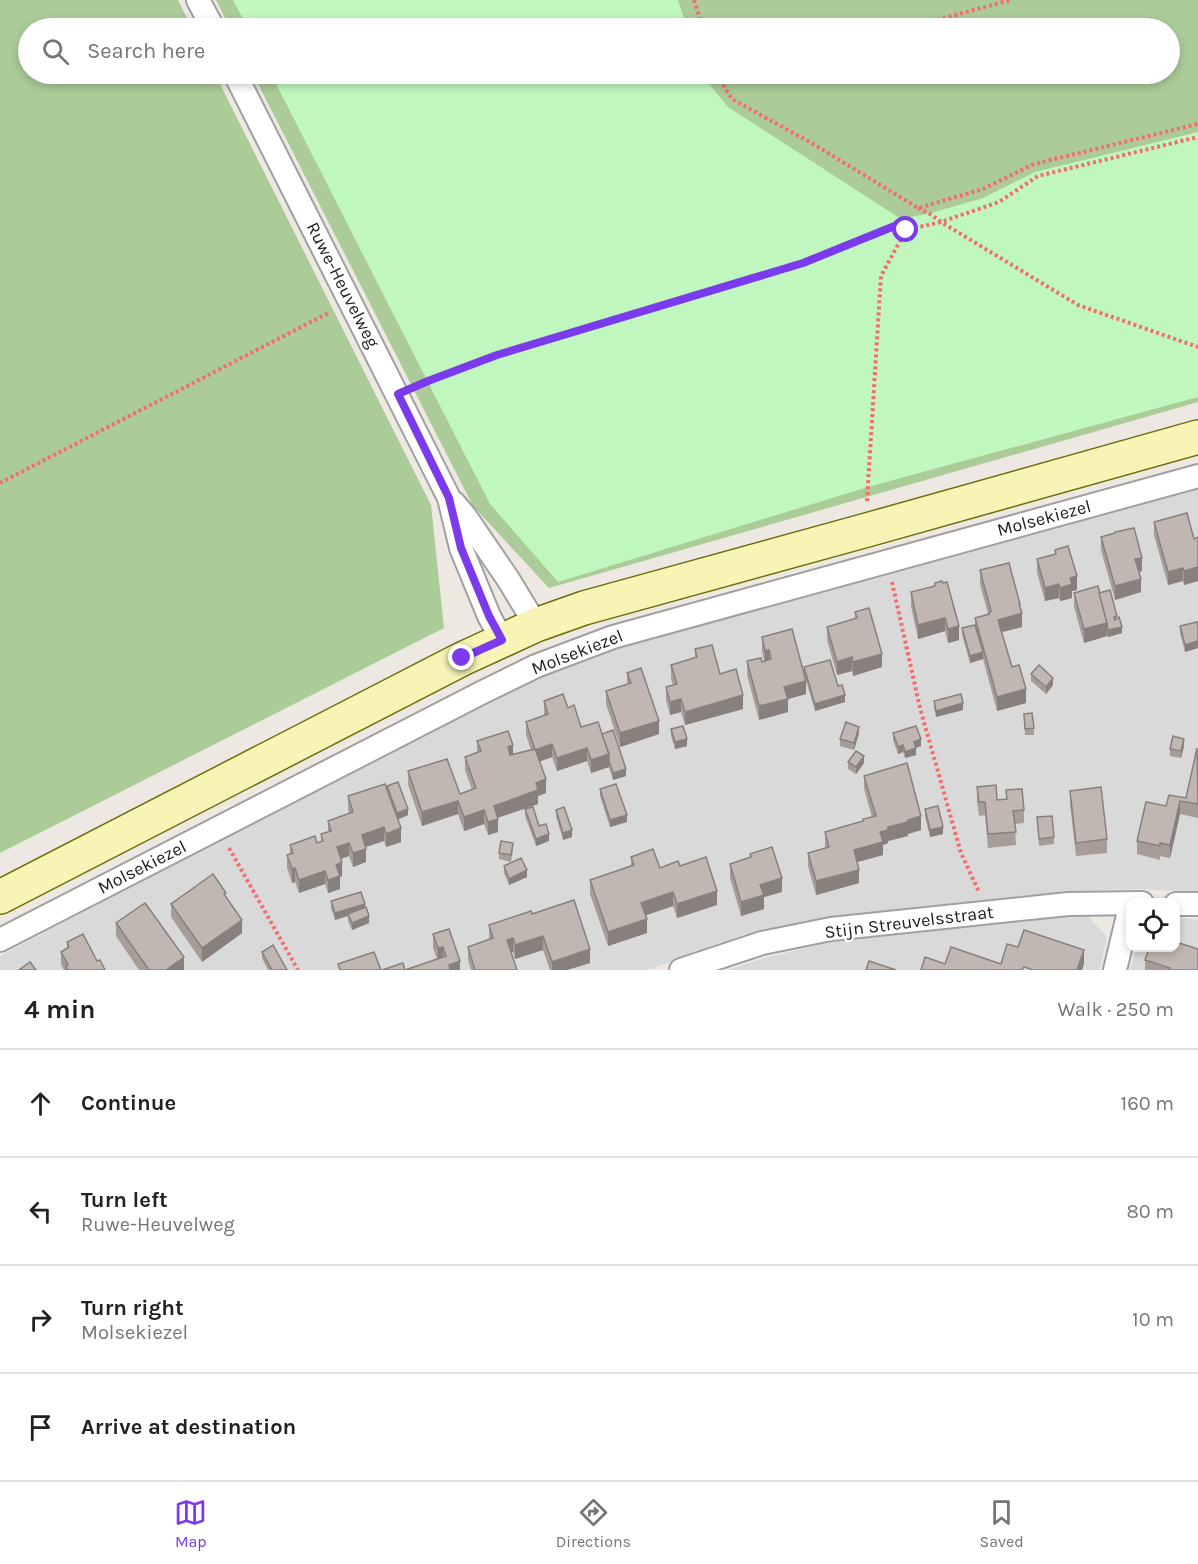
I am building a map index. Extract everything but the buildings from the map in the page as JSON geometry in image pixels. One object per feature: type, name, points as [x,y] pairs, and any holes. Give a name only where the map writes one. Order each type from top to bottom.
[{"type":"main road","name":"Molsekiezel","points":[[0,897],[462,658],[536,625],[584,608],[1198,436]]},
{"type":"street","points":[[198,0],[208,18]]},
{"type":"street","name":"Ruwe-Heuvelweg","points":[[240,84],[449,498],[461,548],[489,616],[502,640]]},
{"type":"street","name":"Molsekiezel","points":[[0,940],[536,666],[613,637],[1198,476]]},
{"type":"street","name":"Ruwe-Heuvelweg","points":[[449,498],[465,516],[536,625]]},
{"type":"street","name":"Stijn Streuvelsstraat","points":[[681,970],[762,943],[831,929],[1068,904],[1126,904]]},
{"type":"street","points":[[1180,904],[1198,904]]},
{"type":"street","points":[[1115,970],[1126,925]]},
{"type":"path","points":[[694,0],[700,18]]},
{"type":"path","points":[[944,18],[1010,0]]},
{"type":"path","points":[[723,84],[732,99],[930,213],[941,222],[1078,304],[1198,347]]},
{"type":"path","points":[[918,208],[983,189],[1034,164],[1198,124]]},
{"type":"path","points":[[398,394],[497,355],[803,263],[897,225],[906,230],[941,222],[999,202],[1038,176],[1198,137]]},
{"type":"path","points":[[867,501],[881,276],[906,230]]},
{"type":"path","points":[[0,483],[351,301]]},
{"type":"path","points":[[887,561],[920,708],[961,853],[988,912]]},
{"type":"path","points":[[218,827],[298,970]]},
{"type":"shaded area","points":[[1198,485],[1198,892],[1137,889],[1068,891],[828,919],[759,933],[646,970],[0,970],[0,956],[481,702],[588,655]]},
{"type":"shaded area","points":[[1087,915],[1107,937],[1100,970],[728,970],[768,957],[829,943],[940,927]]},
{"type":"shaded area","points":[[1180,918],[1198,920],[1198,970],[1130,970],[1135,952],[1180,952]]},
{"type":"green space","points":[[0,0],[178,0],[187,18],[18,18],[18,84],[220,84],[431,505],[444,628],[0,853]]},
{"type":"green space","points":[[216,0],[1198,0],[1198,402],[549,588],[473,506],[258,84],[1180,84],[1180,18],[225,18]]},
{"type":"green space","points":[[233,0],[678,0],[684,18],[243,18]]},
{"type":"green space","points":[[276,84],[709,84],[728,107],[901,219],[983,198],[1035,172],[1198,132],[1198,397],[868,487],[558,582],[490,504]]},
{"type":"route","points":[[462,658],[502,640],[489,616],[461,548],[449,498],[398,394],[497,355],[803,263],[897,225],[906,230]]}]
